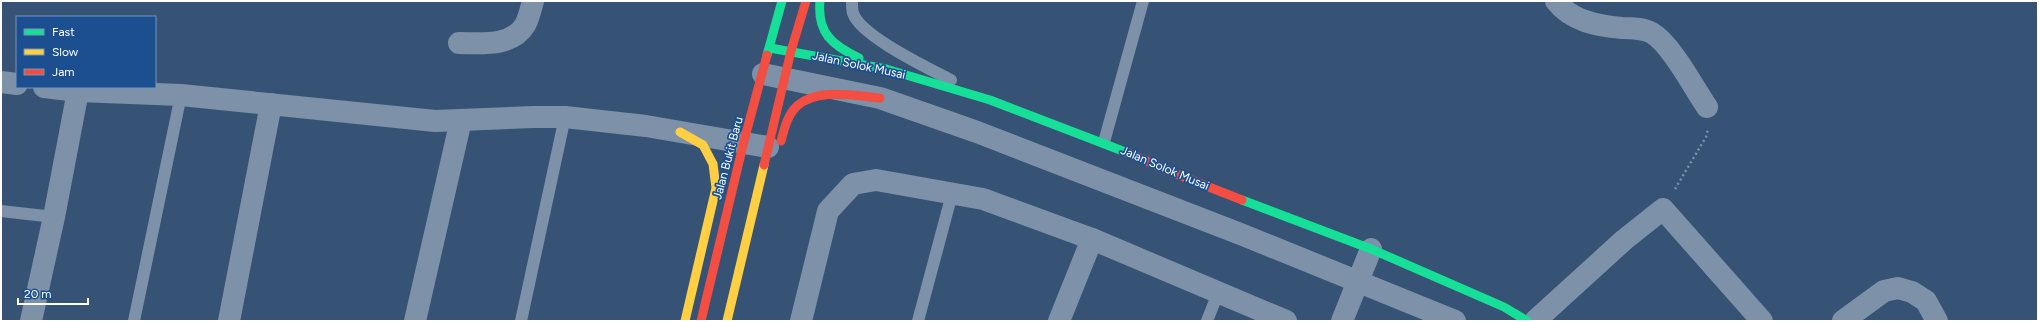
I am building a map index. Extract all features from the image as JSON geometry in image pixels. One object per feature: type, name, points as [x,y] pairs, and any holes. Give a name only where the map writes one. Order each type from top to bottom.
[{"type":"main road","name":"Jalan Bukit Baru","points":[[701,321],[744,141],[782,1]]},
{"type":"main road","points":[[727,321],[774,147],[784,78],[806,1]]},
{"type":"main road","points":[[820,1],[818,14],[822,29],[830,42],[848,53],[886,69]]},
{"type":"main road","name":"Jalan Solok Musai","points":[[770,48],[886,69],[990,100],[1104,142],[1181,176],[1371,249],[1497,304],[1527,321]]},
{"type":"main road","points":[[774,147],[796,106],[808,99],[827,95],[880,98]]},
{"type":"main road","points":[[680,132],[703,144],[713,164],[716,188],[685,321]]},
{"type":"main road","points":[[735,321],[764,208]]},
{"type":"street","points":[[459,43],[488,43],[514,38],[525,25],[533,1]]},
{"type":"street","points":[[1556,1],[1560,6],[1579,19],[1602,26],[1637,28],[1651,32],[1662,40],[1707,107]]},
{"type":"street","points":[[763,74],[880,98],[1029,151],[1455,321]]},
{"type":"street","points":[[1,82],[16,84]]},
{"type":"street","points":[[52,88],[78,91],[181,95],[435,121],[565,117],[744,141],[774,147]]},
{"type":"street","points":[[31,321],[54,217],[78,91]]},
{"type":"street","points":[[229,321],[271,104]]},
{"type":"street","points":[[414,321],[461,120]]},
{"type":"street","points":[[801,321],[828,211],[853,184],[876,180],[983,199],[1092,239],[1286,321]]},
{"type":"street","points":[[1536,321],[1624,240],[1663,208],[1762,321]]},
{"type":"street","points":[[1059,321],[1092,239]]},
{"type":"street","points":[[1342,321],[1371,249]]},
{"type":"street","points":[[1843,321],[1884,291],[1898,288],[1912,292],[1926,301],[1937,321]]},
{"type":"lane","points":[[852,1],[853,14],[866,29],[887,45],[990,100]]},
{"type":"lane","points":[[1104,142],[1143,1]]},
{"type":"lane","points":[[134,321],[181,95]]},
{"type":"lane","points":[[521,321],[565,117]]},
{"type":"lane","points":[[918,321],[952,194]]},
{"type":"lane","points":[[1,211],[54,217]]},
{"type":"lane","points":[[1207,321],[1218,293]]},
{"type":"path","points":[[1663,208],[1706,137],[1710,123],[1707,107]]},
{"type":"traffic: fast","points":[[767,55],[782,1]]},
{"type":"traffic: fast","points":[[820,1],[821,22],[828,37],[841,48],[859,58]]},
{"type":"traffic: fast","points":[[770,48],[886,69],[990,100],[1128,153]]},
{"type":"traffic: fast","points":[[1242,200],[1371,249],[1504,307],[1527,321]]},
{"type":"traffic: slow","points":[[680,132],[703,145],[713,164],[716,188],[685,321]]},
{"type":"traffic: slow","points":[[727,321],[764,165]]},
{"type":"traffic: jam","points":[[764,165],[791,51],[806,1]]},
{"type":"traffic: jam","points":[[701,321],[744,141],[767,55]]},
{"type":"traffic: jam","points":[[781,141],[790,115],[796,107],[804,101],[814,97],[836,94],[880,98]]},
{"type":"traffic: jam","points":[[1128,153],[1242,200]]}]
